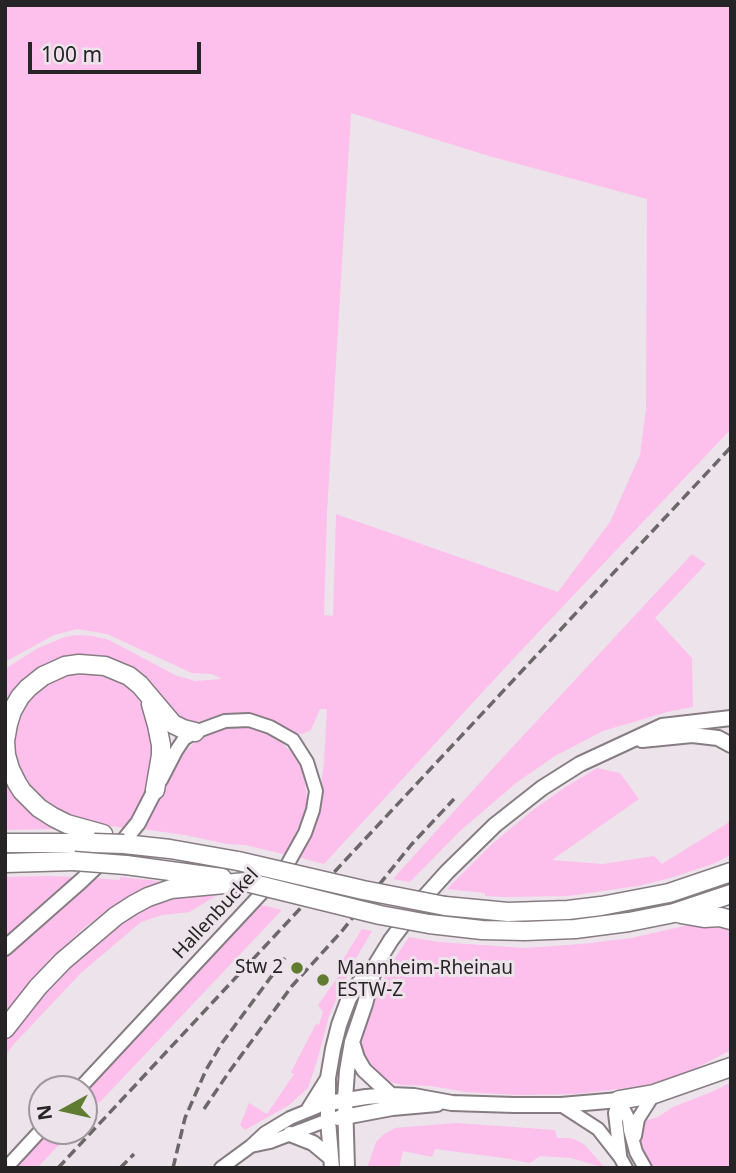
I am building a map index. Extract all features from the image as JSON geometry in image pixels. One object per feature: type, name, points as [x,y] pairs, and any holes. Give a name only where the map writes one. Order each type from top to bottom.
[{"type":"highway","points":[[99,839],[39,808],[22,791],[10,769],[5,741],[8,724],[20,697],[28,688],[43,676],[65,666],[105,666],[129,676],[140,685],[173,724],[195,732]]},
{"type":"highway","points":[[150,697],[158,725],[161,755],[155,790]]},
{"type":"highway","points":[[5,843],[99,839],[239,861],[445,906],[508,912],[568,910],[635,900],[731,872]]},
{"type":"highway","points":[[669,892],[731,860]]},
{"type":"highway","points":[[5,863],[75,862],[126,865],[219,882],[246,883],[380,915],[482,930],[575,929],[629,922],[674,913],[731,894]]},
{"type":"highway","points":[[5,1029],[38,987],[63,961],[116,916],[148,897],[171,889],[219,882]]},
{"type":"highway","points":[[674,913],[731,920]]},
{"type":"highway","points":[[712,1072],[731,1056]]},
{"type":"highway","points":[[619,1100],[654,1094],[731,1067]]},
{"type":"main road","points":[[332,1163],[328,1079],[339,1025],[349,998],[420,902],[495,825],[542,788],[580,764],[662,726],[731,718]]},
{"type":"main road","points":[[631,741],[692,735],[718,738],[731,745]]},
{"type":"main road","points":[[5,948],[125,839],[138,823],[155,790]]},
{"type":"main road","points":[[347,1168],[347,1071],[352,1042],[375,966]]},
{"type":"main road","points":[[352,1042],[364,1070],[391,1095]]},
{"type":"main road","points":[[309,1109],[328,1079]]},
{"type":"main road","points":[[328,1103],[391,1095],[452,1103]]},
{"type":"main road","points":[[328,1120],[392,1108],[452,1103],[561,1105],[619,1100]]},
{"type":"main road","points":[[290,1134],[313,1143],[332,1163]]},
{"type":"street","name":"Hallenbuckel","points":[[92,1075],[286,867],[305,833],[313,810],[316,791],[307,762],[293,740],[270,727],[249,720],[214,723],[195,732]]},
{"type":"street","points":[[155,790],[184,739],[195,732]]},
{"type":"street","points":[[634,1144],[638,1119],[654,1094]]},
{"type":"street","points":[[619,1100],[629,1120],[634,1144],[645,1168]]},
{"type":"street","points":[[619,1100],[615,1113],[623,1162]]},
{"type":"street","points":[[220,1168],[265,1133],[290,1118],[328,1103]]},
{"type":"street","points":[[561,1105],[598,1129],[623,1162]]},
{"type":"street","points":[[251,1146],[270,1142],[328,1120]]},
{"type":"street","points":[[6,1168],[28,1144]]},
{"type":"shaded area","points":[[12,5],[731,5],[731,429],[324,864],[298,857],[318,809],[327,709],[320,709],[311,730],[302,734],[292,733],[273,721],[243,713],[224,714],[193,723],[182,722],[114,661],[95,656],[63,658],[45,665],[30,674],[13,691],[5,706],[5,669],[38,648],[76,635],[109,640],[177,676],[195,681],[222,679],[212,674],[192,673],[107,634],[77,629],[54,635],[5,662],[5,9]],"holes":[[[351,113],[489,156],[647,199],[646,409],[640,455],[610,522],[558,592],[336,514],[333,616],[324,615],[327,512]]]},
{"type":"shaded area","points":[[692,554],[706,564],[655,618],[692,658],[693,707],[603,731],[555,756],[516,783],[460,831],[410,882],[393,879],[494,767]]},
{"type":"shaded area","points":[[80,673],[115,679],[137,697],[148,712],[155,739],[149,787],[125,828],[61,813],[43,801],[18,770],[14,732],[20,713],[33,695],[48,682],[64,675]]},
{"type":"shaded area","points":[[242,727],[270,734],[292,753],[301,767],[307,799],[304,821],[287,855],[245,845],[142,829],[185,752],[197,740],[211,733],[225,728]]},
{"type":"shaded area","points":[[597,768],[620,773],[639,799],[552,860],[603,864],[654,856],[662,864],[731,821],[731,855],[670,878],[638,886],[568,896],[485,896],[485,893],[447,889],[492,844],[533,810]]},
{"type":"shaded area","points":[[5,778],[54,827],[53,829],[5,830]]},
{"type":"shaded area","points":[[5,877],[75,877],[5,938]]},
{"type":"shaded area","points":[[120,877],[159,883],[121,901],[85,927],[46,964],[5,1013],[5,957],[94,878],[120,880]]},
{"type":"shaded area","points":[[731,881],[731,885],[668,907],[598,920],[502,924],[435,917],[439,914],[482,918],[568,918],[600,915],[669,902]]},
{"type":"shaded area","points":[[177,893],[217,895],[190,912],[162,915],[141,922],[81,973],[5,1056],[5,1040],[77,955],[120,920],[148,903]]},
{"type":"shaded area","points":[[258,904],[282,910],[98,1103],[98,1077]]},
{"type":"shaded area","points":[[689,925],[731,925],[731,1050],[687,1073],[644,1086],[575,1094],[466,1092],[381,1080],[372,1073],[361,1050],[362,1034],[372,1005],[388,969],[409,937],[438,942],[525,948],[631,938]]},
{"type":"shaded area","points":[[362,929],[372,931],[352,965],[329,1016],[308,1088],[289,1105],[245,1130],[240,1125],[249,1103],[267,1114],[294,1074],[291,1072],[316,1024],[319,1025],[323,1012],[318,1005],[343,970],[339,966]]},
{"type":"shaded area","points":[[731,1082],[731,1168],[654,1168],[640,1142],[641,1122],[658,1117],[673,1107]]},
{"type":"shaded area","points":[[456,1123],[555,1130],[557,1138],[569,1138],[585,1145],[605,1168],[571,1158],[540,1156],[530,1163],[435,1149],[432,1157],[403,1151],[399,1168],[367,1168],[376,1142],[395,1128]]},
{"type":"shaded area","points":[[34,1145],[59,1145],[37,1168],[12,1168]]},
{"type":"railway","points":[[58,1168],[731,447]]},
{"type":"railway","points":[[204,1109],[292,986],[342,931],[411,845],[454,799]]},
{"type":"railway","points":[[173,1168],[185,1118],[206,1070],[222,1043],[285,958]]},
{"type":"railway","points":[[120,1168],[134,1154]]},
{"type":"place","name":"Stw 2","points":[[297,968]]},
{"type":"place","name":"Mannheim-Rheinau ESTW-Z","points":[[323,980]]}]
